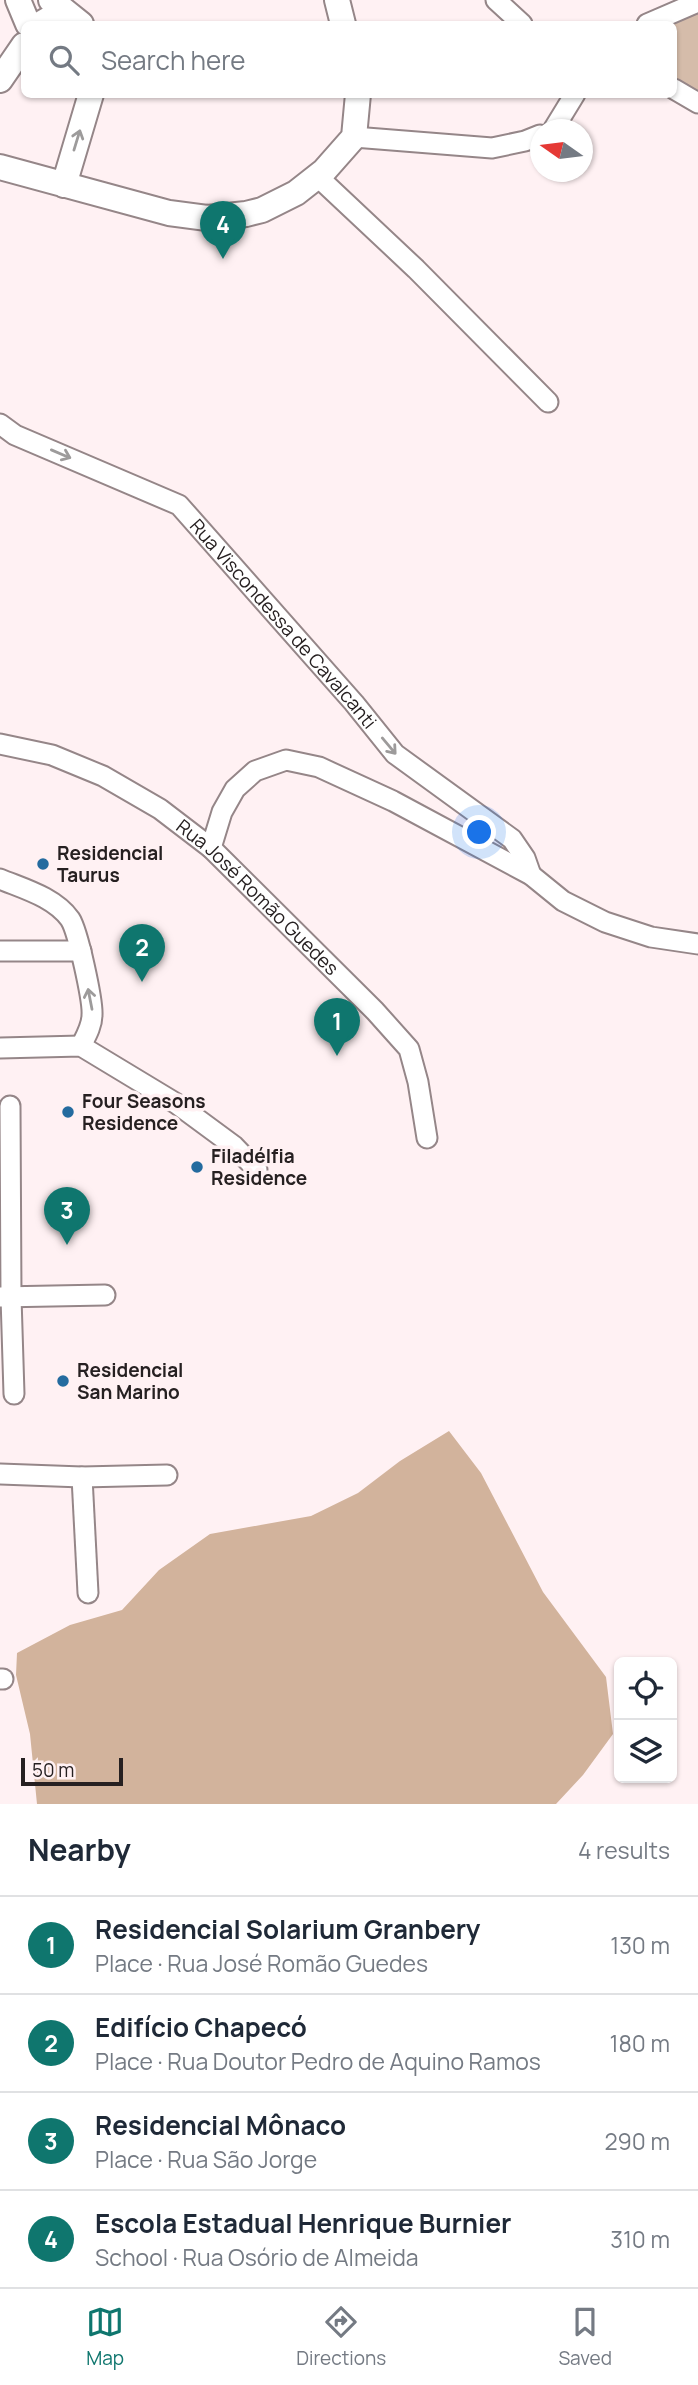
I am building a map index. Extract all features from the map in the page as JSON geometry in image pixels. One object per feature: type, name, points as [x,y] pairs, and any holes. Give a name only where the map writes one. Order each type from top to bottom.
[{"type":"main road","points":[[18,0],[26,21]]},
{"type":"main road","points":[[337,0],[342,21]]},
{"type":"main road","points":[[44,21],[66,10]]},
{"type":"main road","points":[[0,80],[21,49]]},
{"type":"main road","points":[[64,185],[90,98]]},
{"type":"main road","points":[[0,167],[169,213],[207,218],[262,210],[296,193],[317,177],[354,137],[358,98]]},
{"type":"street","points":[[496,0],[519,21]]},
{"type":"street","points":[[655,21],[698,2]]},
{"type":"street","points":[[677,91],[698,103]]},
{"type":"street","points":[[559,119],[572,98]]},
{"type":"street","points":[[354,137],[492,148],[530,139]]},
{"type":"street","points":[[317,177],[416,269],[548,402]]},
{"type":"street","name":"Rua Viscondessa de Cavalcanti","points":[[0,424],[15,435],[179,505],[354,703],[395,754],[512,839],[525,858],[531,875]]},
{"type":"street","name":"Rua José Romão Guedes","points":[[0,744],[52,755],[103,776],[160,809],[211,848],[410,1049],[426,1138]]},
{"type":"street","points":[[211,848],[222,812],[235,789],[255,771],[286,760],[319,767],[351,780],[531,875],[563,901],[605,922],[651,937],[698,944]]},
{"type":"street","points":[[0,879],[48,899],[71,920],[81,951],[92,1014],[81,1046]]},
{"type":"street","points":[[0,951],[81,951]]},
{"type":"street","points":[[0,1048],[81,1046],[177,1104],[234,1146],[257,1170]]},
{"type":"street","points":[[9,1107],[5,1297],[14,1394]]},
{"type":"street","points":[[5,1297],[105,1295]]},
{"type":"street","points":[[0,1474],[82,1477],[167,1475]]},
{"type":"street","points":[[82,1477],[88,1593]]},
{"type":"shaded area","points":[[698,8],[698,93],[677,82],[677,21],[667,21]]},
{"type":"shaded area","points":[[449,1431],[481,1473],[543,1592],[606,1677],[613,1734],[583,1775],[556,1804],[37,1804],[30,1734],[16,1675],[17,1653],[70,1625],[122,1610],[159,1570],[210,1534],[311,1516],[358,1493],[400,1461]]},
{"type":"place","name":"Escola Estadual Henrique Burnier","points":[[223,259]]},
{"type":"place","name":"Residencial Taurus","points":[[43,864]]},
{"type":"place","name":"Edifício Chapecó","points":[[142,982]]},
{"type":"place","name":"Residencial Solarium Granbery","points":[[337,1056]]},
{"type":"place","name":"Four Seasons Residence","points":[[68,1112]]},
{"type":"place","name":"Filadélfia Residence","points":[[197,1167]]},
{"type":"place","name":"Residencial Mônaco","points":[[67,1245]]},
{"type":"place","name":"Residencial San Marino","points":[[63,1381]]}]
